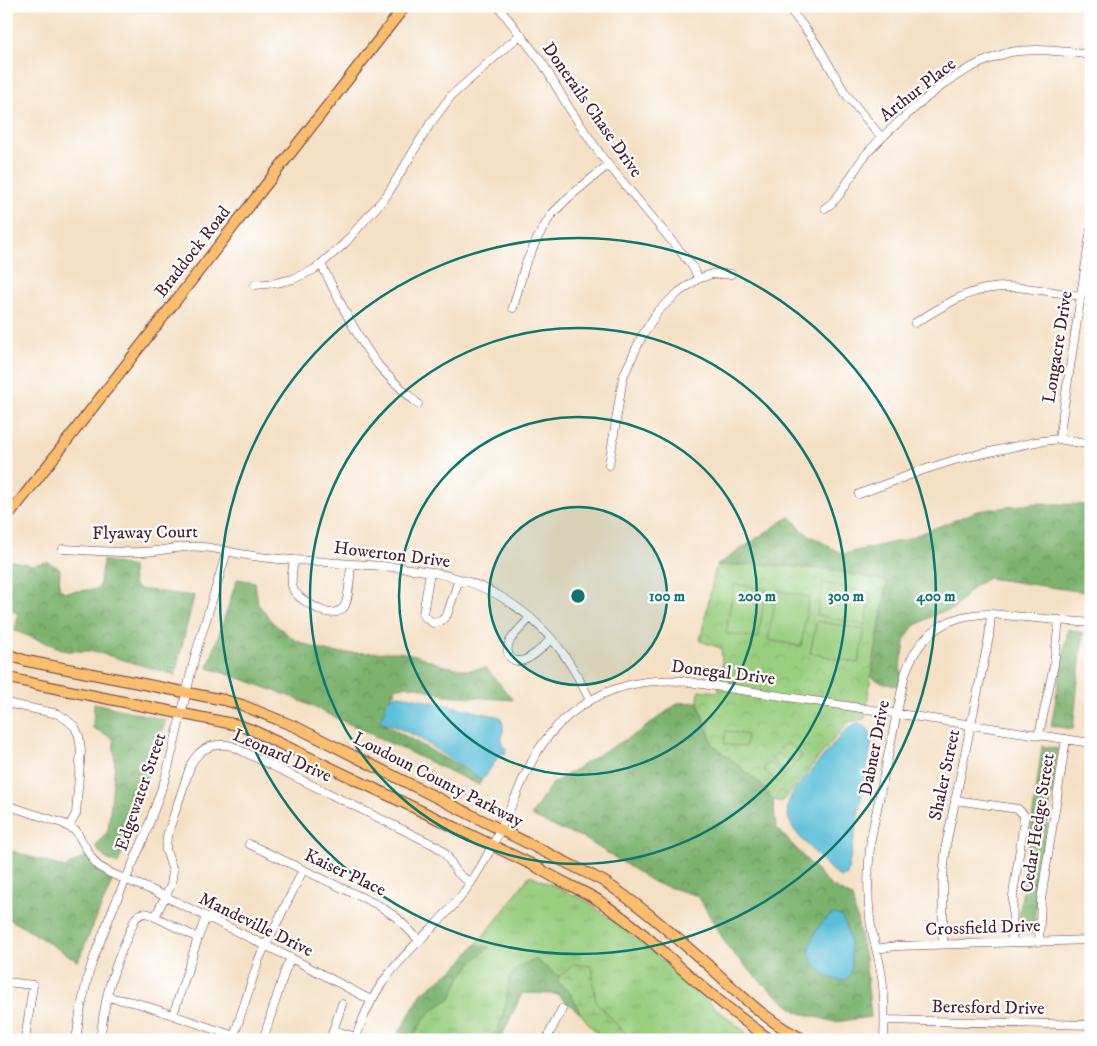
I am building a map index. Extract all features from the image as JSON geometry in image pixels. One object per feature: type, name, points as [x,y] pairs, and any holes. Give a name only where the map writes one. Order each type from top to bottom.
[{"type":"main road","name":"Braddock Road","points":[[6,519],[405,6]]},
{"type":"main road","name":"Loudoun County Parkway","points":[[6,654],[28,661],[242,705],[296,727],[603,881],[623,894],[654,919],[755,1007],[806,1040]]},
{"type":"main road","name":"Loudoun County Parkway","points":[[6,677],[252,730],[537,867],[550,876],[597,900],[650,938],[726,1007],[771,1040]]},
{"type":"street","name":"Donerails Chase Drive","points":[[498,6],[543,64],[569,108],[608,164],[690,264],[698,279]]},
{"type":"street","points":[[787,6],[818,46],[845,94],[882,138]]},
{"type":"street","points":[[255,285],[292,279],[315,269],[344,244],[387,195],[430,124],[451,96],[521,34]]},
{"type":"street","name":"Arthur Place","points":[[825,208],[837,199],[859,164],[882,138],[923,100],[950,79],[978,64],[1010,52],[1047,50],[1091,55]]},
{"type":"street","points":[[513,308],[524,265],[551,215],[608,164]]},
{"type":"street","name":"Longacre Drive","points":[[1059,439],[1091,229]]},
{"type":"street","points":[[321,264],[362,340],[378,364],[418,404]]},
{"type":"street","points":[[609,465],[623,378],[642,336],[658,311],[679,292],[698,279],[712,274],[731,274]]},
{"type":"street","points":[[916,323],[953,301],[990,288],[1016,287],[1081,296]]},
{"type":"street","points":[[859,494],[958,459],[1035,442],[1059,439],[1091,445]]},
{"type":"street","name":"Flyaway Court","points":[[63,549],[144,552],[181,546],[202,546],[227,551]]},
{"type":"street","name":"Howerton Drive","points":[[227,551],[249,556],[430,572],[459,578],[488,590],[530,618],[551,639],[572,667],[590,700]]},
{"type":"street","name":"Edgewater Street","points":[[76,1040],[82,1000],[94,958],[165,780],[174,749],[194,656],[227,551]]},
{"type":"street","points":[[294,560],[291,581],[294,591],[306,601],[331,613],[341,610],[347,602],[350,564]]},
{"type":"street","points":[[430,572],[423,614],[433,623],[441,621],[447,615],[459,578]]},
{"type":"street","name":"Dabner Drive","points":[[884,1040],[883,986],[868,900],[869,861],[905,674],[909,663],[921,643],[929,635],[937,628],[957,618],[991,614],[1091,623]]},
{"type":"street","name":"Shaler Street","points":[[943,944],[946,845],[989,637],[991,614]]},
{"type":"street","points":[[530,618],[509,641],[508,650],[510,656],[517,661],[528,659],[551,639]]},
{"type":"street","points":[[1039,735],[1054,665],[1059,620]]},
{"type":"street","name":"Donegal Drive","points":[[356,1038],[364,1014],[383,981],[392,969],[450,909],[471,883],[500,830],[529,767],[545,740],[566,718],[590,700],[616,688],[665,680],[682,681],[1091,743]]},
{"type":"street","points":[[6,702],[58,714],[66,719],[75,726],[80,736],[81,750],[76,814],[69,826],[6,804]]},
{"type":"street","name":"Cedar Hedge Street","points":[[1039,942],[1041,900],[1066,739]]},
{"type":"street","name":"Leonard Drive","points":[[155,917],[171,885],[171,865],[166,850],[167,836],[191,764],[204,749],[218,745],[232,746],[436,846],[445,852],[456,871],[471,883]]},
{"type":"street","points":[[955,800],[1018,810],[1024,815],[1013,895],[1012,942]]},
{"type":"street","name":"Mandeville Drive","points":[[69,826],[76,831],[98,866],[110,873],[206,916],[371,1000]]},
{"type":"street","name":"Kaiser Place","points":[[249,844],[388,910],[420,940]]},
{"type":"street","points":[[234,1036],[259,959],[303,870]]},
{"type":"street","points":[[100,1040],[107,997],[117,961],[137,916],[145,913],[198,938]]},
{"type":"street","points":[[173,1015],[206,916]]},
{"type":"street","name":"Crossfield Drive","points":[[876,949],[896,946],[943,944],[1091,940]]},
{"type":"street","points":[[263,1040],[285,970],[291,958]]},
{"type":"street","points":[[6,982],[33,985],[25,1040]]},
{"type":"street","points":[[107,997],[137,1003],[246,1040]]},
{"type":"street","points":[[330,1040],[342,1004]]},
{"type":"street","points":[[546,1040],[562,1009]]},
{"type":"street","name":"Beresford Drive","points":[[885,1020],[1091,1025]]},
{"type":"street","points":[[333,1030],[356,1038]]},
{"type":"green space","points":[[1037,503],[1091,505],[1091,593],[988,578],[974,586],[954,609],[938,613],[916,625],[910,631],[905,639],[900,666],[903,685],[886,684],[871,676],[887,582],[831,570],[762,564],[716,566],[790,516],[804,532],[843,554],[904,540],[978,511]]},
{"type":"green space","points":[[6,559],[32,565],[48,562],[60,569],[59,588],[65,592],[99,589],[103,560],[132,567],[133,585],[139,589],[194,596],[175,675],[93,651],[67,651],[15,631],[18,614],[6,607]]},
{"type":"green space","points":[[762,564],[831,570],[887,582],[865,719],[848,722],[782,802],[773,800],[760,783],[713,745],[698,702],[699,690],[718,692],[723,671],[721,648],[700,641],[716,566]]},
{"type":"green space","points":[[237,579],[255,582],[258,604],[273,623],[295,640],[312,647],[343,653],[399,652],[416,655],[441,665],[467,670],[486,668],[513,700],[443,695],[415,686],[397,687],[391,697],[382,723],[482,779],[479,785],[294,698],[208,668]]},
{"type":"green space","points":[[823,583],[871,593],[865,625],[817,615]]},
{"type":"green space","points":[[734,584],[766,589],[758,638],[726,633]]},
{"type":"green space","points":[[777,591],[809,597],[801,646],[768,640]]},
{"type":"green space","points":[[817,621],[865,630],[858,663],[810,653]]},
{"type":"green space","points":[[1068,629],[1083,633],[1073,729],[1051,726]]},
{"type":"green space","points":[[698,702],[713,745],[760,783],[773,800],[776,827],[831,886],[852,897],[865,957],[871,1017],[835,1022],[797,1012],[761,982],[729,949],[698,896],[655,883],[582,837],[531,816],[551,785],[639,732],[678,703]]},
{"type":"green space","points":[[94,703],[166,720],[118,864],[106,859],[95,847],[108,831],[115,762],[113,738],[93,728]]},
{"type":"green space","points":[[726,731],[747,735],[745,747],[724,744]]},
{"type":"green space","points":[[787,742],[802,756],[796,764],[780,749]]},
{"type":"green space","points":[[1042,746],[1058,749],[1032,934],[1017,932]]},
{"type":"green space","points":[[778,752],[794,766],[787,774],[771,759]]},
{"type":"green space","points":[[769,762],[785,776],[778,783],[763,769]]},
{"type":"green space","points":[[6,849],[65,868],[89,854],[115,875],[78,961],[6,917]]},
{"type":"green space","points":[[530,875],[587,901],[649,949],[755,1040],[602,1040],[581,1014],[557,994],[522,993],[500,1040],[397,1040],[399,1033],[422,993],[458,966],[498,918]]},
{"type":"green space","points":[[475,945],[490,947],[472,962],[460,978],[451,998],[433,1010],[423,1020],[413,1040],[397,1040],[399,1033],[422,993],[458,966]]},
{"type":"green space","points":[[536,960],[559,976],[558,982],[570,993],[581,1014],[557,994],[522,993],[500,1040],[488,1040],[498,1030],[506,1004],[509,978],[519,966]]},
{"type":"green space","points":[[574,964],[590,966],[593,971],[596,1002],[631,1040],[602,1040],[581,1014],[570,993],[558,982],[559,976]]},
{"type":"water","points":[[398,695],[500,717],[503,725],[502,746],[506,748],[505,754],[502,753],[500,755],[484,778],[478,778],[416,736],[382,723],[380,720],[387,702]]},
{"type":"water","points":[[859,723],[868,730],[872,741],[848,871],[847,875],[841,877],[833,872],[792,827],[789,820],[788,806],[795,789],[845,731]]},
{"type":"water","points":[[834,914],[841,916],[844,921],[850,944],[851,971],[848,978],[841,980],[836,980],[825,974],[815,965],[810,956],[810,946],[815,933],[824,920]]}]
